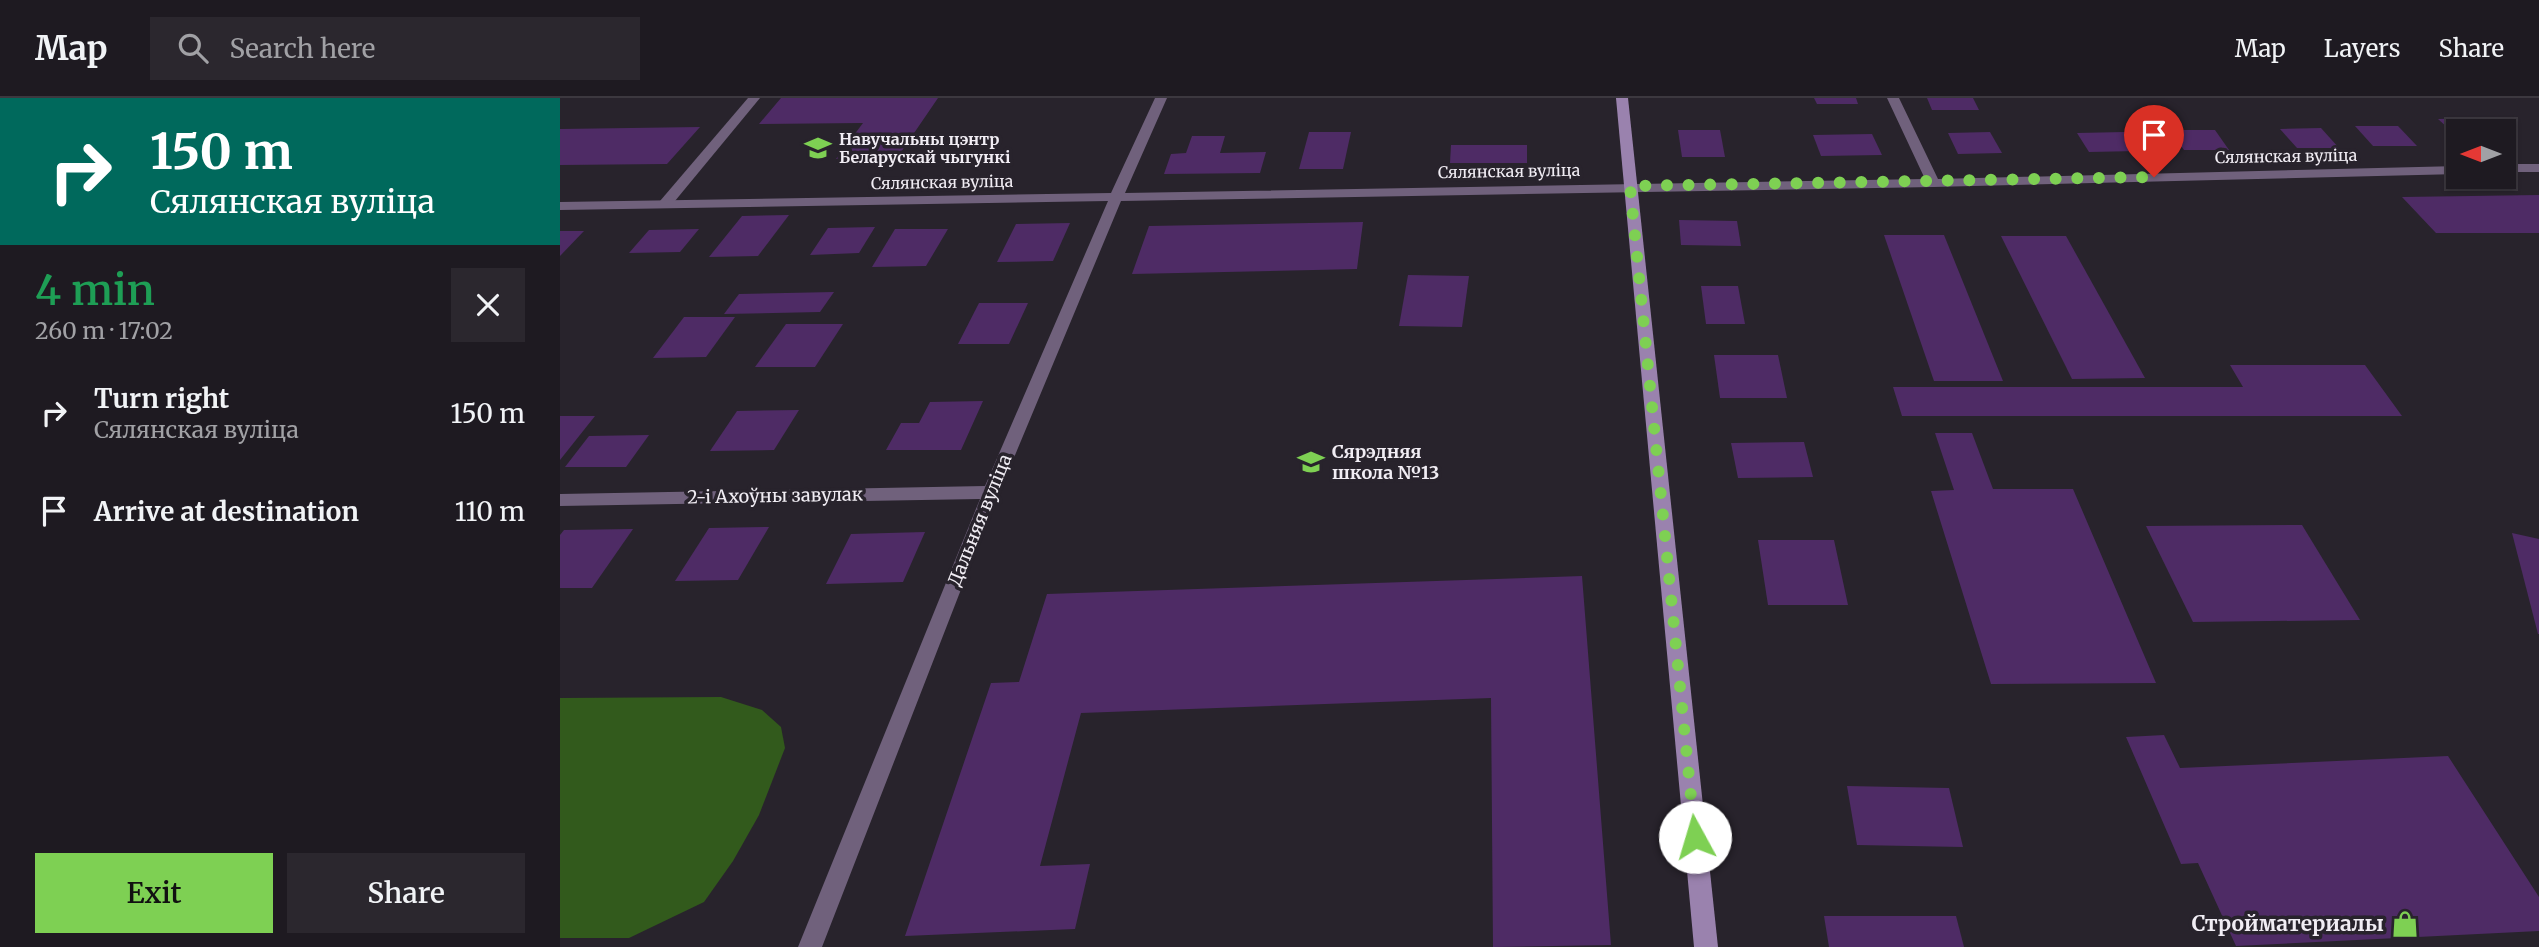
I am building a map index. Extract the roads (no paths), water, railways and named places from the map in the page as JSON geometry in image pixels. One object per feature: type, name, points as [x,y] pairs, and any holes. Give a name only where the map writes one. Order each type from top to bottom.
[{"type":"main road","points":[[1622,98],[1706,947]]},
{"type":"street","points":[[665,204],[754,98]]},
{"type":"street","name":"Дальняя вуліца","points":[[810,947],[991,492],[1115,197],[1161,98]]},
{"type":"street","points":[[1893,98],[1933,183]]},
{"type":"street","points":[[2516,169],[2539,168]]},
{"type":"street","name":"Сялянская вуліца","points":[[560,206],[1933,183],[2446,170]]},
{"type":"street","name":"2-і Ахоўны завулак","points":[[560,500],[991,492]]},
{"type":"place","name":"Навучальны цэнтр Беларускай чыгункі","points":[[818,148]]},
{"type":"place","name":"Сярэдняя школа №13","points":[[1311,462]]},
{"type":"place","name":"Стройматериалы","points":[[2405,924]]}]
